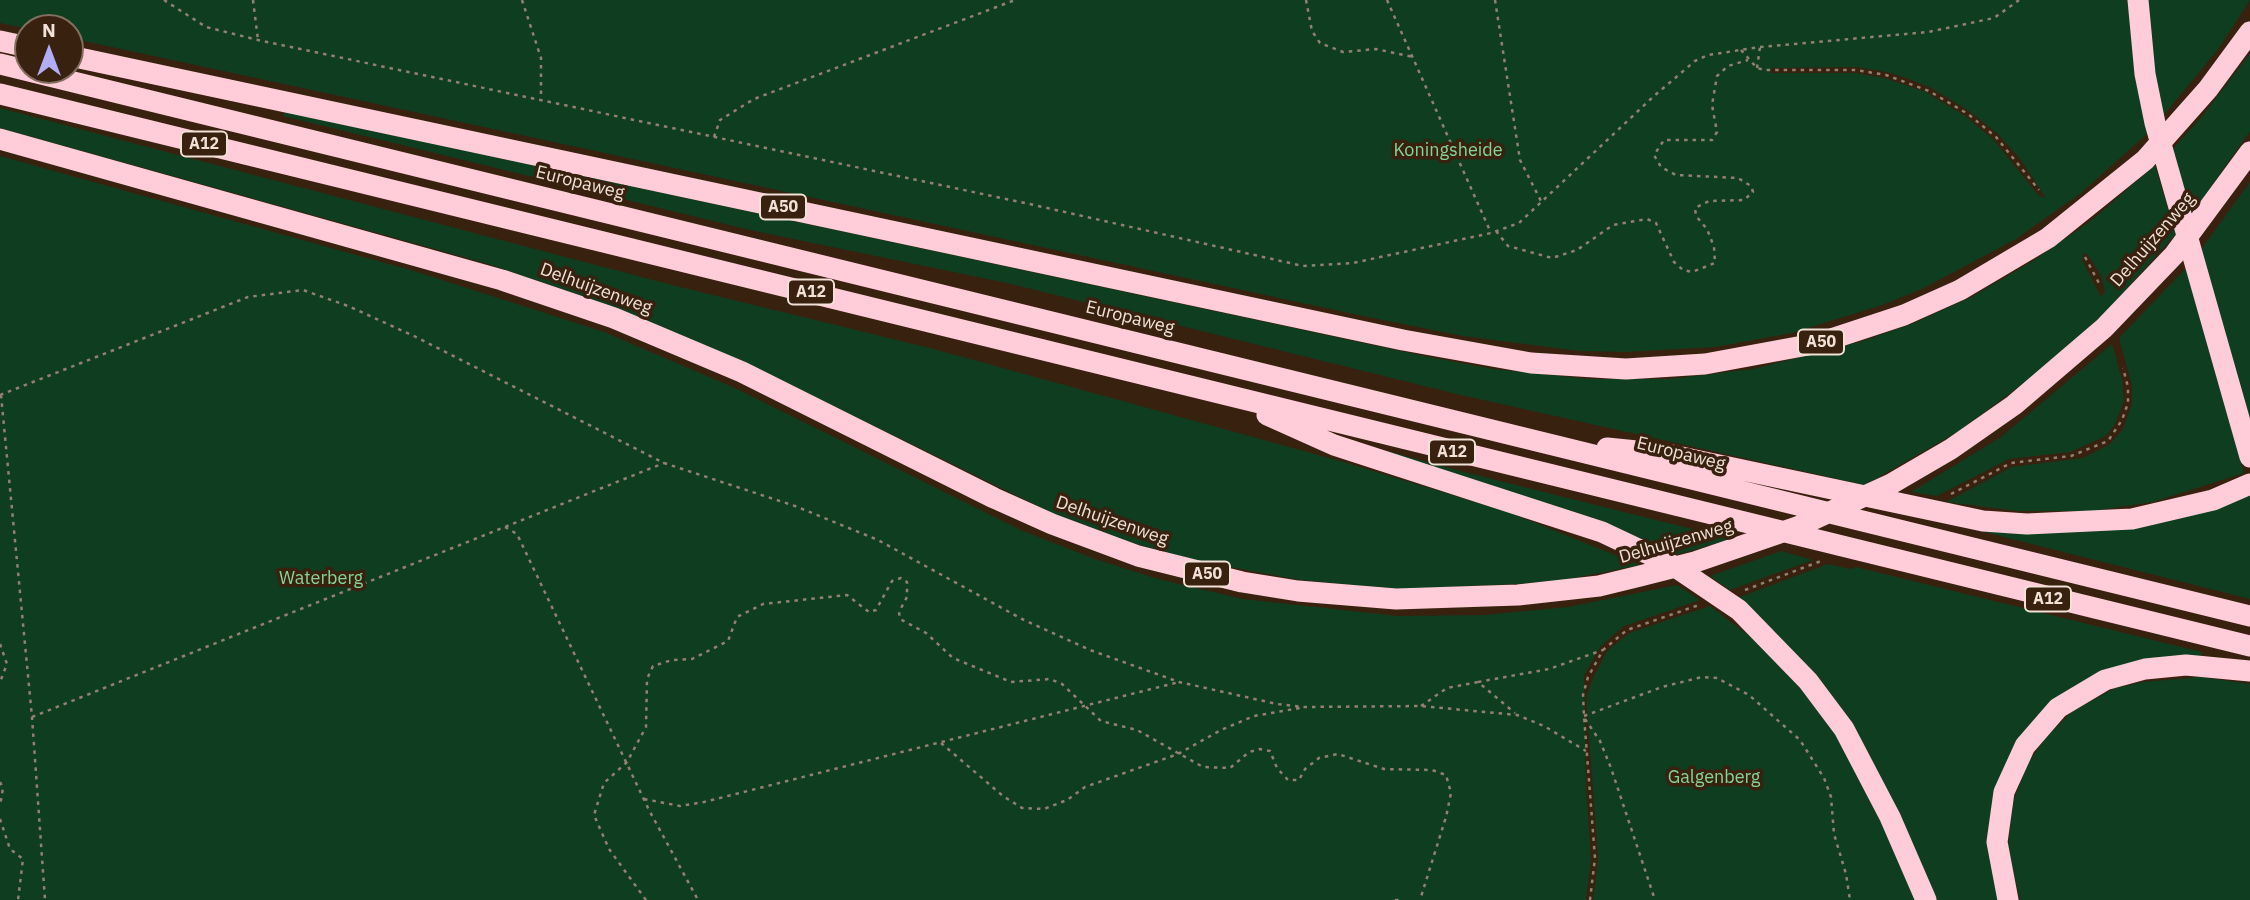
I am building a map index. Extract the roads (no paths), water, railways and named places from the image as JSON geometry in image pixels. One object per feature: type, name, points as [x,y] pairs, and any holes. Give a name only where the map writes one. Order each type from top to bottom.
[{"type":"highway","points":[[2138,0],[2145,74],[2155,123],[2250,457]]},
{"type":"highway","name":"A50","points":[[84,59],[1403,340],[1531,363],[1626,369],[1705,364],[1757,357],[1863,330],[1904,315],[1983,278],[2048,238],[2109,191],[2170,134],[2208,89],[2250,32]]},
{"type":"highway","name":"Europaweg","points":[[0,64],[2250,616]]},
{"type":"highway","name":"A12","points":[[0,94],[2250,646]]},
{"type":"highway","name":"Delhuijzenweg","points":[[0,139],[490,276],[614,318],[742,372],[993,498],[1097,542],[1188,570],[1242,582],[1350,597],[1482,598],[1599,586],[1695,562],[1797,527],[1891,484],[1984,427],[2043,383],[2143,289],[2174,255],[2232,181],[2250,152]]},
{"type":"highway","name":"A12","points":[[1214,391],[1334,445],[1602,532],[1674,566],[1740,610],[1808,681],[1844,729],[1877,789],[1926,900]]},
{"type":"highway","name":"A12","points":[[1529,440],[1667,454],[1983,521],[2060,525],[2132,520],[2184,508],[2250,484]]},
{"type":"highway","points":[[2008,900],[1998,855],[1999,817],[2013,769],[2040,727],[2076,695],[2118,676],[2186,665],[2240,669]]},
{"type":"park label","name":"Koningsheide","points":[[1448,151]]},
{"type":"park label","name":"Waterberg","points":[[321,579]]},
{"type":"park label","name":"Galgenberg","points":[[1714,778]]}]
